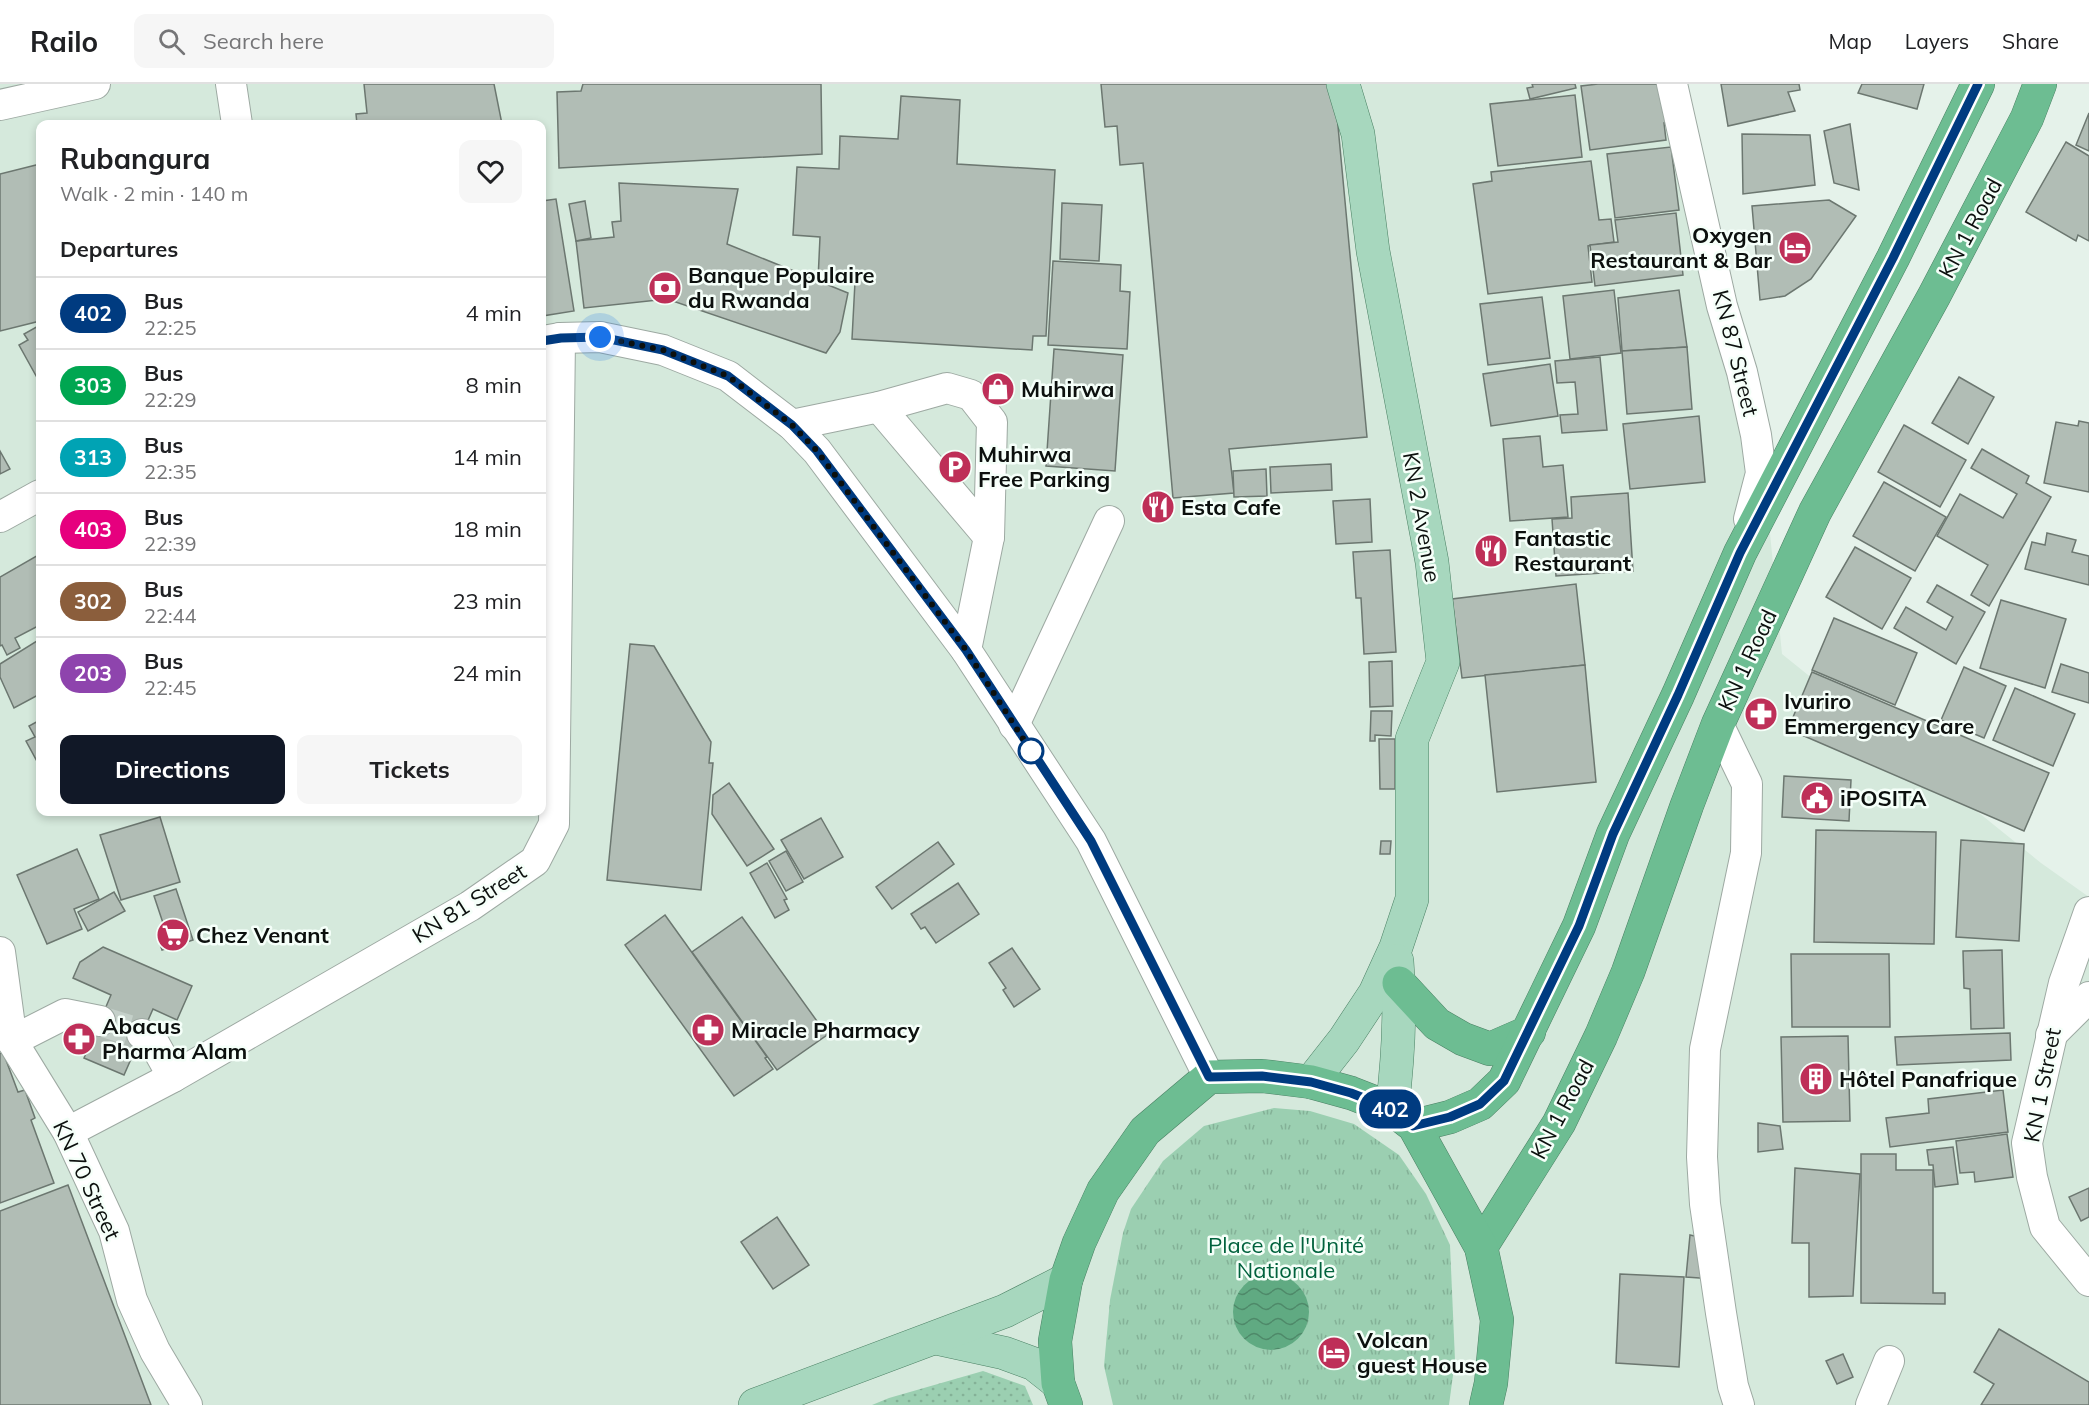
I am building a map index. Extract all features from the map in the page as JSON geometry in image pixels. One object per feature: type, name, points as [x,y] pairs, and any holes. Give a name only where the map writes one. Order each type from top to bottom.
[{"type":"highway","points":[[1062,1394],[1055,1341],[1066,1280],[1079,1243],[1103,1191],[1145,1131],[1209,1077],[1262,1076],[1311,1082],[1351,1093],[1403,1118],[1450,1117],[1480,1104],[1504,1081],[1579,926],[1613,834],[1678,695],[1740,553],[1893,258],[1978,84]]},
{"type":"highway","name":"KN 1 Road","points":[[1481,1247],[1559,1123],[1601,1036],[1628,972],[1718,724],[1815,512],[1940,285],[2027,118],[2040,84]]},
{"type":"highway","points":[[1399,982],[1437,1024],[1463,1039],[1490,1049],[1529,1032]]},
{"type":"highway","points":[[1403,1118],[1481,1247],[1497,1320],[1491,1383],[1486,1405]]},
{"type":"main road","name":"KN 2 Avenue","points":[[1311,1082],[1344,1040],[1375,993],[1396,947],[1412,899],[1412,739],[1443,662],[1432,562],[1373,250],[1358,134],[1344,84]]},
{"type":"main road","name":"KN 2 Avenue","points":[[1396,947],[1399,982],[1396,1076],[1403,1118]]},
{"type":"main road","points":[[755,1405],[1005,1311],[1066,1280]]},
{"type":"main road","points":[[935,1338],[1000,1351],[1034,1364],[1062,1394]]},
{"type":"street","points":[[0,105],[43,90],[95,84]]},
{"type":"street","points":[[231,84],[236,120]]},
{"type":"street","name":"KN 87 Street","points":[[1672,84],[1722,306],[1742,372],[1756,435],[1761,473],[1740,553]]},
{"type":"street","points":[[551,340],[600,337],[663,350],[728,376],[792,425],[817,451],[966,650],[1091,841],[1209,1077]]},
{"type":"street","name":"KN 81 Street","points":[[68,1132],[173,1077],[470,906],[534,861],[554,824],[551,340]]},
{"type":"street","points":[[792,425],[879,407],[948,388],[971,396],[992,422],[989,537],[966,650]]},
{"type":"street","points":[[879,407],[989,537]]},
{"type":"street","points":[[0,517],[36,497]]},
{"type":"street","points":[[1014,725],[1108,521]]},
{"type":"street","points":[[1718,724],[1747,784],[1746,853],[1705,1049],[1702,1157],[1705,1204],[1716,1281],[1733,1386],[1739,1405]]},
{"type":"street","name":"KN 1 Street","points":[[2089,912],[2064,983],[2027,1143],[2032,1177],[2045,1227],[2089,1281]]},
{"type":"street","name":"KN 70 Street","points":[[0,952],[12,1041],[68,1132],[114,1231],[132,1299],[155,1351],[187,1405]]},
{"type":"street","points":[[2050,1036],[2089,997]]},
{"type":"street","points":[[12,1041],[49,1020],[65,1014],[100,1020]]},
{"type":"street","points":[[142,1034],[154,1043],[173,1077]]},
{"type":"street","points":[[1871,1405],[1890,1361]]},
{"type":"shaded area","points":[[0,84],[1683,84],[1760,433],[1782,654],[2041,863],[2089,897],[2089,1405],[0,1405]]},
{"type":"green space","name":"Place de l'Unité Nationale","points":[[1274,1108],[1310,1111],[1354,1124],[1399,1155],[1426,1194],[1450,1245],[1455,1360],[1449,1405],[1113,1405],[1104,1366],[1110,1300],[1123,1233],[1131,1209],[1163,1161],[1204,1126]]},
{"type":"green space","points":[[983,1371],[1025,1386],[1033,1405],[872,1405],[889,1398]]},
{"type":"water","points":[[1271,1274],[1286,1277],[1298,1285],[1306,1297],[1309,1312],[1306,1327],[1298,1339],[1286,1347],[1271,1350],[1256,1347],[1244,1339],[1236,1327],[1233,1312],[1236,1297],[1244,1285],[1256,1277]]},
{"type":"building","points":[[364,84],[494,84],[501,120],[357,120],[356,114],[367,113]]},
{"type":"building","points":[[583,84],[821,84],[822,154],[559,168],[557,92],[581,91]]},
{"type":"building","points":[[1101,84],[1329,84],[1335,94],[1367,437],[1229,449],[1234,493],[1173,498],[1143,163],[1120,165],[1117,126],[1105,127]]},
{"type":"building","points":[[1532,84],[1575,84],[1576,88],[1530,99],[1527,88],[1533,87]]},
{"type":"building","points":[[1668,84],[1673,122],[1664,123],[1666,140],[1590,150],[1581,86]]},
{"type":"building","points":[[1721,84],[1799,84],[1800,90],[1788,92],[1795,111],[1728,126]]},
{"type":"building","points":[[1862,84],[1924,84],[1917,109],[1858,93]]},
{"type":"building","points":[[1575,95],[1582,157],[1498,166],[1490,104]]},
{"type":"building","points":[[901,96],[960,100],[957,164],[1055,170],[1046,336],[1033,336],[1032,350],[852,339],[855,282],[818,280],[820,237],[793,235],[797,167],[839,169],[840,136],[898,139]]},
{"type":"building","points":[[2089,113],[2089,151],[2076,145]]},
{"type":"building","points":[[1850,124],[1859,190],[1834,183],[1824,131]]},
{"type":"building","points":[[1742,134],[1810,135],[1815,185],[1743,194]]},
{"type":"building","points":[[2066,142],[2089,156],[2089,241],[2078,235],[2076,241],[2026,212]]},
{"type":"building","points":[[1671,147],[1679,210],[1615,218],[1607,154]]},
{"type":"building","points":[[1591,161],[1599,220],[1611,219],[1614,242],[1588,246],[1592,282],[1488,294],[1473,184],[1492,181],[1491,172]]},
{"type":"building","points":[[36,165],[36,322],[0,331],[0,174]]},
{"type":"building","points":[[619,183],[738,189],[727,244],[848,293],[840,332],[826,353],[667,299],[584,308],[576,241],[614,237],[612,222],[621,221]]},
{"type":"building","points":[[556,199],[574,311],[546,315],[546,200]]},
{"type":"building","name":"Oxygen Restaurant & Bar","points":[[1829,200],[1856,216],[1811,279],[1785,296],[1760,300],[1752,206]]},
{"type":"building","points":[[585,201],[591,238],[576,241],[569,204]]},
{"type":"building","points":[[1062,203],[1102,205],[1099,261],[1060,259]]},
{"type":"building","points":[[1676,213],[1683,275],[1595,286],[1590,245],[1618,242],[1615,220]]},
{"type":"building","points":[[1053,261],[1121,265],[1120,291],[1130,292],[1127,349],[1048,345]]},
{"type":"building","points":[[1614,290],[1621,353],[1570,359],[1563,296]]},
{"type":"building","points":[[1679,290],[1687,347],[1622,351],[1618,298]]},
{"type":"building","points":[[1542,297],[1550,358],[1488,365],[1480,304]]},
{"type":"building","points":[[36,327],[36,376],[19,345],[28,340],[24,334]]},
{"type":"building","points":[[1687,347],[1692,409],[1627,414],[1622,351]]},
{"type":"building","points":[[1054,349],[1123,355],[1115,471],[1046,466]]},
{"type":"building","points":[[1600,357],[1607,430],[1562,433],[1560,415],[1578,414],[1575,382],[1557,383],[1555,361]]},
{"type":"building","points":[[1550,364],[1558,416],[1491,426],[1483,374]]},
{"type":"building","points":[[1959,377],[1994,397],[1968,444],[1932,423]]},
{"type":"building","points":[[1699,416],[1705,482],[1630,489],[1623,424]]},
{"type":"building","points":[[2079,421],[2089,423],[2089,492],[2044,483],[2056,422],[2078,426]]},
{"type":"building","points":[[1904,425],[1966,460],[1940,507],[1878,472]]},
{"type":"building","points":[[1540,436],[1543,467],[1563,465],[1568,517],[1510,521],[1503,439]]},
{"type":"building","points":[[1982,449],[2029,476],[2026,483],[2051,497],[1989,606],[1971,595],[1988,565],[1937,536],[1960,494],[2003,518],[2017,494],[1971,468]]},
{"type":"building","points":[[0,451],[10,469],[0,474]]},
{"type":"building","points":[[1331,464],[1332,490],[1271,493],[1270,467]]},
{"type":"building","points":[[1266,469],[1267,496],[1234,497],[1233,471]]},
{"type":"building","points":[[1884,482],[1946,517],[1915,571],[1853,536]]},
{"type":"building","points":[[1628,493],[1633,571],[1556,576],[1552,519],[1572,518],[1571,497]]},
{"type":"building","points":[[1370,499],[1372,542],[1336,544],[1333,501]]},
{"type":"building","points":[[2047,533],[2076,540],[2072,552],[2089,556],[2089,585],[2025,569],[2032,542],[2045,545]]},
{"type":"building","points":[[1855,547],[1911,578],[1882,629],[1826,597]]},
{"type":"building","points":[[1390,550],[1396,652],[1364,654],[1361,598],[1356,598],[1353,552]]},
{"type":"building","points":[[36,556],[36,627],[15,638],[20,648],[7,655],[2,645],[0,646],[0,577]]},
{"type":"building","points":[[1576,584],[1585,665],[1462,678],[1452,599]]},
{"type":"building","points":[[1937,585],[1985,612],[1956,664],[1894,628],[1906,607],[1946,630],[1953,617],[1927,602]]},
{"type":"building","points":[[2001,600],[2066,619],[2045,688],[1980,668]]},
{"type":"building","points":[[1834,618],[1917,653],[1895,705],[1812,670]]},
{"type":"building","points":[[36,642],[36,696],[14,708],[0,677],[0,664]]},
{"type":"building","points":[[630,644],[654,646],[711,742],[709,763],[713,763],[701,890],[607,880]]},
{"type":"building","points":[[1392,661],[1393,706],[1370,707],[1369,662]]},
{"type":"building","points":[[2061,664],[2089,673],[2089,703],[2052,692]]},
{"type":"building","points":[[1585,665],[1596,782],[1497,792],[1485,675]]},
{"type":"building","points":[[1964,667],[2006,686],[1984,738],[1941,720]]},
{"type":"building","points":[[1812,672],[2049,773],[2024,831],[1788,729]]},
{"type":"building","points":[[2015,688],[2075,714],[2053,766],[1993,740]]},
{"type":"building","points":[[1371,711],[1392,711],[1391,736],[1375,735],[1375,741],[1370,741]]},
{"type":"building","points":[[36,722],[36,759],[26,741],[35,737],[29,726]]},
{"type":"building","points":[[1379,739],[1395,739],[1395,789],[1380,789]]},
{"type":"building","name":"iPOSITA","points":[[1784,776],[1851,780],[1849,821],[1782,817]]},
{"type":"building","points":[[729,783],[774,849],[747,866],[712,814],[713,795]]},
{"type":"building","points":[[160,817],[180,882],[121,900],[100,835]]},
{"type":"building","points":[[821,818],[843,857],[804,879],[781,840]]},
{"type":"building","points":[[1816,830],[1936,832],[1934,944],[1814,942]]},
{"type":"building","points":[[1961,840],[2024,844],[2019,941],[1956,937]]},
{"type":"building","points":[[1381,841],[1391,841],[1390,854],[1380,854]]},
{"type":"building","points":[[938,842],[954,864],[892,909],[876,887]]},
{"type":"building","points":[[77,849],[99,899],[74,909],[82,929],[47,944],[17,875]]},
{"type":"building","points":[[786,851],[803,882],[786,891],[769,861]]},
{"type":"building","points":[[767,863],[787,899],[784,900],[789,910],[775,918],[750,873]]},
{"type":"building","points":[[958,883],[979,914],[936,943],[925,927],[921,929],[911,914]]},
{"type":"building","points":[[176,889],[193,940],[162,950],[158,938],[167,935],[154,896]]},
{"type":"building","points":[[114,892],[125,911],[88,931],[78,912]]},
{"type":"building","points":[[665,915],[767,1057],[765,1058],[773,1069],[734,1096],[625,945]]},
{"type":"building","points":[[742,917],[827,1035],[777,1070],[692,952]]},
{"type":"building","points":[[103,947],[192,986],[177,1020],[153,1009],[124,1075],[84,1058],[111,995],[73,978],[80,962]]},
{"type":"building","points":[[1012,948],[1040,989],[1014,1007],[1003,990],[1006,988],[989,963]]},
{"type":"building","points":[[2002,950],[2004,1028],[1971,1029],[1970,989],[1964,988],[1963,951]]},
{"type":"building","points":[[1791,954],[1889,954],[1890,1027],[1792,1027]]},
{"type":"building","points":[[2010,1033],[2011,1060],[1897,1065],[1895,1037]]},
{"type":"building","name":"Hôtel Panafrique","points":[[1848,1036],[1850,1121],[1783,1122],[1781,1037]]},
{"type":"building","points":[[3,1052],[18,1092],[25,1090],[35,1118],[31,1120],[54,1183],[0,1203],[0,1054]]},
{"type":"building","points":[[2003,1090],[2008,1132],[1890,1147],[1886,1118],[1929,1113],[1928,1099]]},
{"type":"building","points":[[1758,1123],[1780,1126],[1783,1149],[1758,1152]]},
{"type":"building","points":[[2007,1134],[2013,1177],[1975,1182],[1974,1172],[1960,1173],[1956,1141]]},
{"type":"building","points":[[1953,1147],[1958,1184],[1935,1187],[1933,1165],[1929,1165],[1927,1150]]},
{"type":"building","points":[[1861,1154],[1896,1154],[1896,1170],[1933,1170],[1933,1293],[1945,1293],[1945,1304],[1861,1303]]},
{"type":"building","points":[[1795,1168],[1860,1174],[1853,1296],[1809,1297],[1809,1243],[1792,1243]]},
{"type":"building","points":[[68,1185],[151,1405],[0,1405],[0,1211]]},
{"type":"building","points":[[2089,1188],[2089,1217],[2081,1221],[2069,1197]]},
{"type":"building","points":[[777,1217],[809,1265],[773,1289],[741,1242]]},
{"type":"building","points":[[1690,1235],[1708,1239],[1713,1279],[1686,1277]]},
{"type":"building","points":[[1620,1274],[1684,1277],[1679,1367],[1616,1363]]},
{"type":"building","points":[[1999,1329],[2089,1382],[2089,1405],[1981,1405],[1994,1384],[1974,1372]]},
{"type":"building","points":[[1843,1354],[1853,1377],[1837,1384],[1826,1361]]},
{"type":"tunnel","points":[[100,1021],[142,1034]]},
{"type":"bus line","name":"402","points":[[546,340],[600,337],[663,350],[728,376],[792,425],[817,451],[966,650],[1091,841],[1209,1077],[1262,1076],[1311,1082],[1351,1093],[1392,1109],[1413,1126],[1450,1117],[1480,1104],[1504,1081],[1579,926],[1613,834],[1678,695],[1740,553],[1893,258],[1978,84]]},
{"type":"place","name":"Oxygen Restaurant & Bar","points":[[1795,248]]},
{"type":"place","name":"Banque Populaire du Rwanda","points":[[665,288]]},
{"type":"place","name":"Muhirwa","points":[[998,389]]},
{"type":"place","name":"Muhirwa Free Parking","points":[[955,467]]},
{"type":"place","name":"Esta Cafe","points":[[1158,507]]},
{"type":"place","name":"Fantastic Restaurant","points":[[1491,551]]},
{"type":"place","name":"Ivuriro Emmergency Care","points":[[1761,714]]},
{"type":"place","name":"iPOSITA","points":[[1817,798]]},
{"type":"place","name":"Chez Venant","points":[[173,935]]},
{"type":"place","name":"Miracle Pharmacy","points":[[708,1030]]},
{"type":"place","name":"Abacus Pharma Alam","points":[[79,1039]]},
{"type":"place","name":"Hôtel Panafrique","points":[[1816,1079]]},
{"type":"place","name":"Volcan guest House","points":[[1334,1353]]},
{"type":"route","points":[[600,337],[663,350],[728,376],[792,425],[817,451],[966,650],[1031,751]]}]
